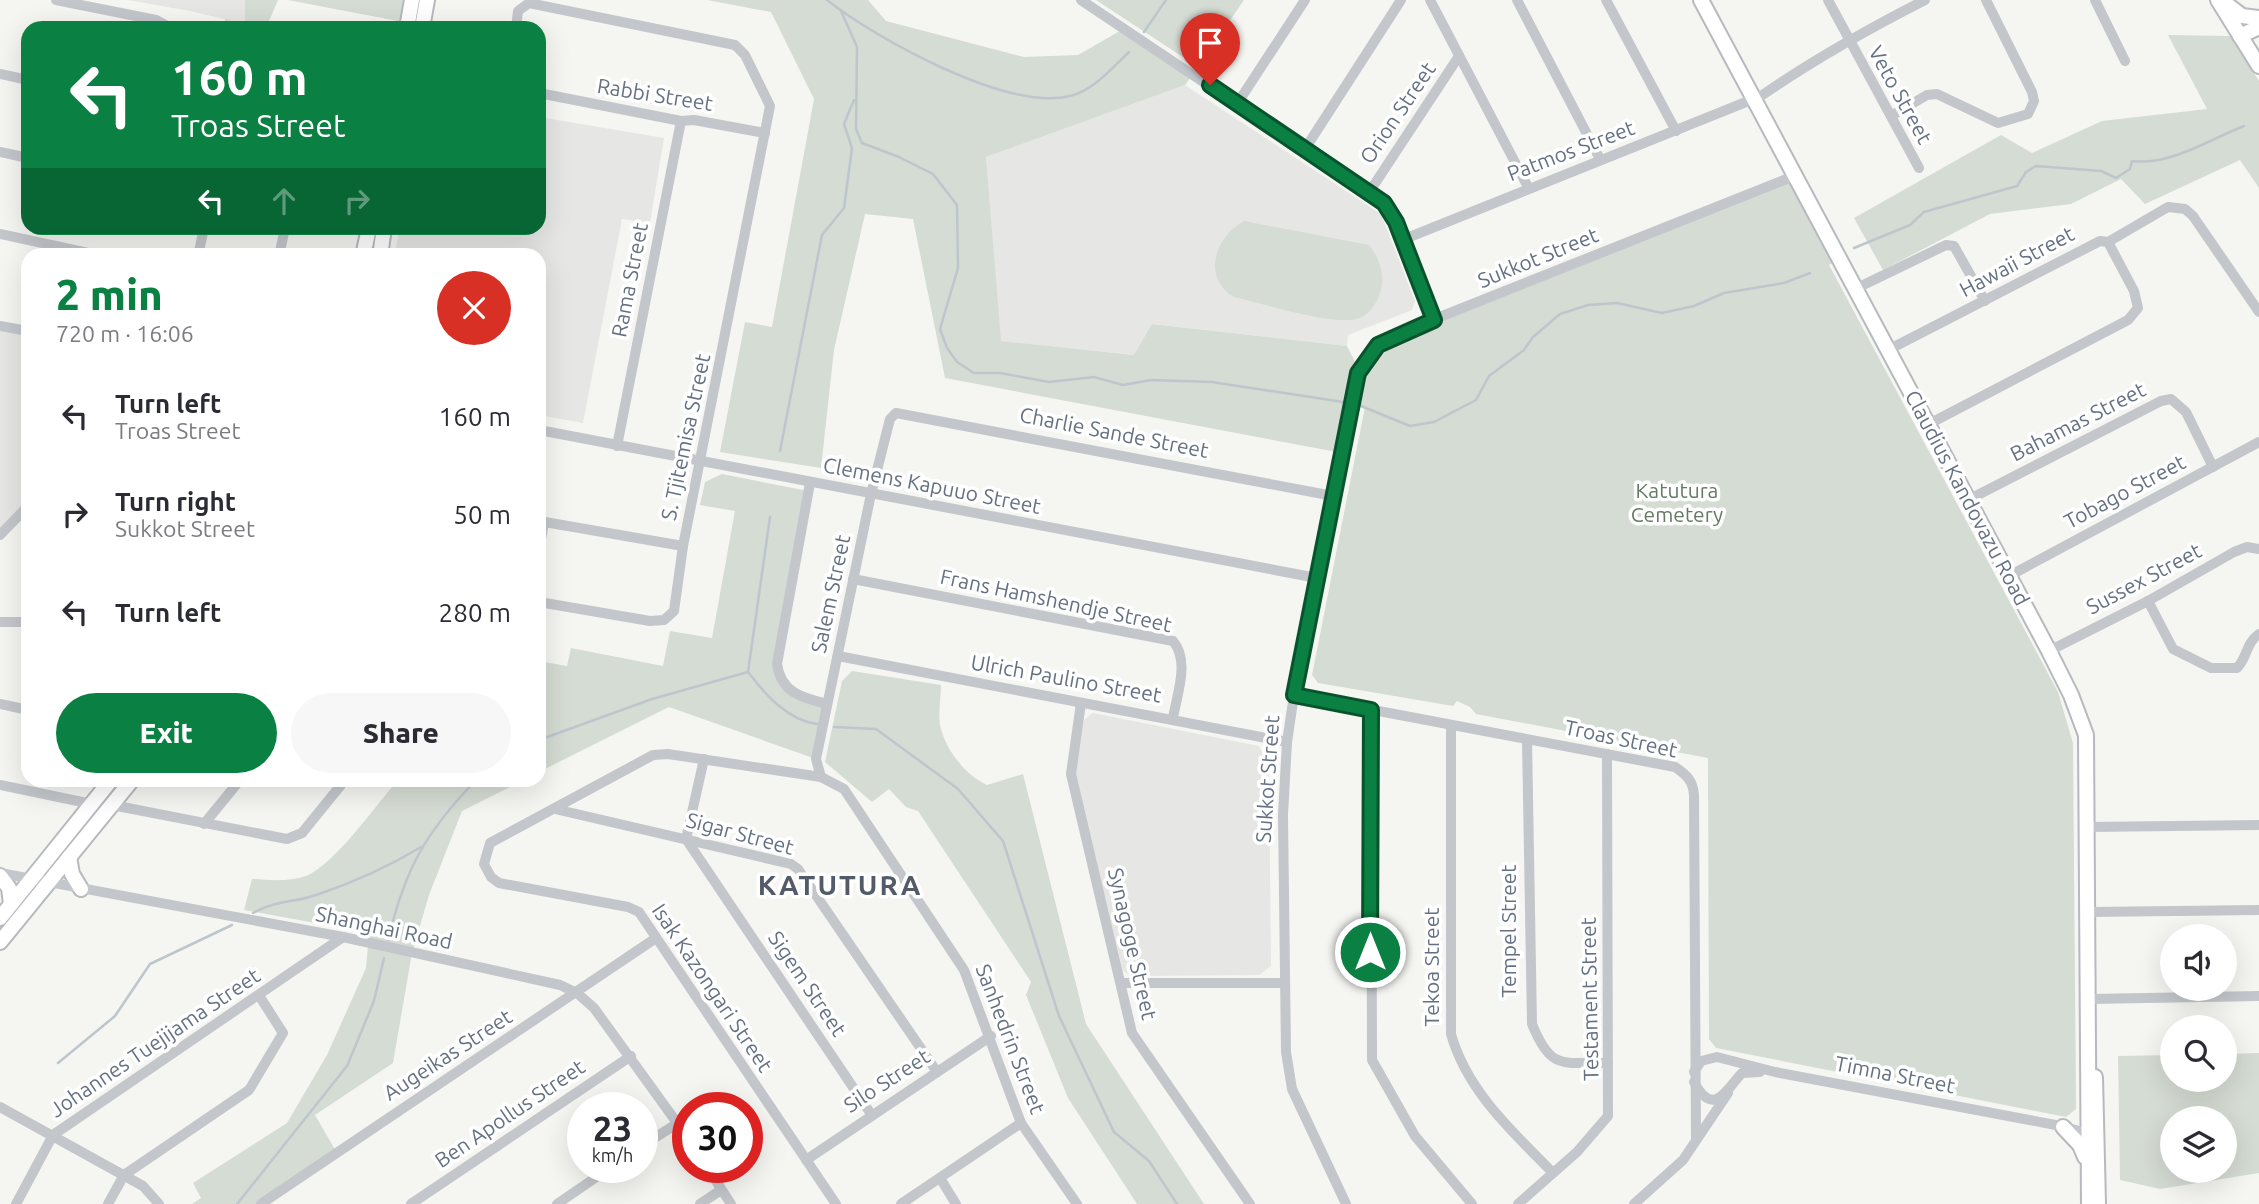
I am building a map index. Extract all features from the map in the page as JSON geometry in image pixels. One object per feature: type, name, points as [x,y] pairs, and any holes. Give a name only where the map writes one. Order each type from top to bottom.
[{"type":"street","points":[[56,0],[158,21]]},
{"type":"street","points":[[408,21],[412,0]]},
{"type":"street","points":[[424,21],[428,0]]},
{"type":"street","points":[[1081,0],[1370,191],[1390,211],[1434,320]]},
{"type":"street","points":[[1237,104],[1305,0]]},
{"type":"street","points":[[1305,149],[1401,0]]},
{"type":"street","points":[[1430,0],[1528,187]]},
{"type":"street","points":[[1517,0],[1600,159]]},
{"type":"street","points":[[1606,0],[1676,131]]},
{"type":"street","name":"Claudius Kandovazu Road","points":[[1700,0],[2049,651],[2083,723],[2089,827],[2090,999],[2087,1098],[2098,1204]]},
{"type":"street","name":"Veto Street","points":[[1828,0],[1919,169]]},
{"type":"street","name":"Patmos Street","points":[[1402,240],[1528,187],[1754,99],[1848,40],[1925,0]]},
{"type":"street","points":[[1891,116],[1927,95],[1937,94],[1998,123],[2028,114],[2034,101],[2032,92],[1986,0]]},
{"type":"street","points":[[2095,0],[2125,61]]},
{"type":"street","points":[[2220,0],[2242,16],[2259,18]]},
{"type":"street","points":[[2220,0],[2259,66]]},
{"type":"street","name":"S. Tjitemisa Street","points":[[517,21],[519,11],[528,3],[736,45],[746,55],[769,101],[672,615],[664,620],[650,621],[546,603]]},
{"type":"street","points":[[2240,36],[2259,27]]},
{"type":"street","name":"Orion Street","points":[[1370,191],[1459,57]]},
{"type":"street","points":[[0,74],[21,78]]},
{"type":"street","name":"Rabbi Street","points":[[546,94],[681,121],[694,120],[765,133]]},
{"type":"street","name":"Rama Street","points":[[617,446],[681,121]]},
{"type":"street","points":[[0,152],[21,156]]},
{"type":"street","name":"Sukkot Street","points":[[1346,1204],[1292,1089],[1286,1052],[1282,853],[1287,742],[1294,695],[1358,373],[1367,356],[1388,338],[1794,176]]},
{"type":"street","points":[[2108,242],[2168,207],[2185,209],[2193,216],[2259,312]]},
{"type":"street","points":[[0,234],[65,248]]},
{"type":"street","name":"Hawaii Street","points":[[1888,350],[2092,244],[2108,242],[2134,290],[2138,300],[2135,315],[1927,425]]},
{"type":"street","points":[[1855,289],[1945,245],[1954,246],[1985,301]]},
{"type":"street","points":[[0,326],[21,330]]},
{"type":"street","name":"Bahamas Street","points":[[1968,500],[2161,401],[2171,399],[2186,412],[2213,467]]},
{"type":"street","name":"Charlie Sande Street","points":[[890,419],[896,413],[903,412],[1333,496]]},
{"type":"street","name":"Salem Street","points":[[821,776],[816,759],[871,494],[890,419]]},
{"type":"street","name":"Clemens Kapuuo Street","points":[[546,431],[1317,578]]},
{"type":"street","name":"Tobago Street","points":[[2008,576],[2259,442]]},
{"type":"street","points":[[810,483],[778,669],[785,685],[798,697],[827,704]]},
{"type":"street","points":[[0,535],[21,513]]},
{"type":"street","points":[[546,522],[683,547]]},
{"type":"street","name":"Sussex Street","points":[[2049,651],[2148,601],[2234,552],[2247,547],[2259,549]]},
{"type":"street","name":"Frans Hamshendje Street","points":[[853,579],[1173,641],[1181,650],[1182,661],[1173,718]]},
{"type":"street","points":[[2148,601],[2174,649],[2211,668],[2237,668],[2248,642],[2259,634]]},
{"type":"street","points":[[0,622],[21,622]]},
{"type":"street","name":"Ulrich Paulino Street","points":[[838,656],[1173,718],[1287,742]]},
{"type":"street","name":"Troas Street","points":[[1294,695],[1607,754],[1675,768],[1685,773],[1693,786],[1696,1139]]},
{"type":"street","name":"Synagoge Street","points":[[1081,703],[1071,774],[1137,1042],[1250,1204]]},
{"type":"street","points":[[0,704],[21,708]]},
{"type":"street","points":[[1371,710],[1372,1060],[1415,1136],[1472,1204]]},
{"type":"street","name":"Tekoa Street","points":[[1451,726],[1451,1034],[1460,1063],[1482,1096],[1552,1172]]},
{"type":"street","name":"Tempel Street","points":[[1527,740],[1532,1024],[1543,1049],[1555,1060],[1608,1063]]},
{"type":"street","name":"Sanhedrin Street","points":[[499,883],[491,877],[484,864],[483,857],[490,843],[653,755],[668,754],[821,776],[844,789],[961,965],[991,1036],[1021,1123],[1077,1204]]},
{"type":"street","name":"Testament Street","points":[[1518,1204],[1577,1152],[1606,1122],[1611,1096],[1608,1063],[1607,754]]},
{"type":"street","points":[[686,839],[704,759]]},
{"type":"street","points":[[0,785],[92,804]]},
{"type":"street","points":[[0,918],[105,787]]},
{"type":"street","points":[[0,942],[126,787]]},
{"type":"street","points":[[204,824],[234,787]]},
{"type":"street","points":[[112,805],[270,838],[294,837],[307,827],[339,787]]},
{"type":"street","name":"Sigar Street","points":[[555,809],[778,859],[798,869],[937,1072]]},
{"type":"street","points":[[2089,827],[2259,825]]},
{"type":"street","name":"Sigem Street","points":[[686,839],[871,1114]]},
{"type":"street","points":[[69,857],[72,874],[81,889]]},
{"type":"street","points":[[0,875],[9,888],[11,904]]},
{"type":"street","name":"Shanghai Road","points":[[0,875],[343,937],[530,976],[577,993],[594,1008],[672,1114]]},
{"type":"street","name":"Isak Kazongari Street","points":[[499,883],[634,908],[836,1204]]},
{"type":"street","points":[[2089,912],[2259,910]]},
{"type":"street","name":"Johannes Tuejijama Street","points":[[16,1204],[54,1135],[260,997],[343,937]]},
{"type":"street","name":"Augeikas Street","points":[[261,1204],[656,939]]},
{"type":"street","points":[[1121,983],[1285,983]]},
{"type":"street","points":[[2090,999],[2259,996]]},
{"type":"street","points":[[108,1204],[124,1175],[253,1086],[283,1033],[260,997]]},
{"type":"street","name":"Claudius Kandovazu Road","points":[[2088,1204],[2088,1165],[2098,1099],[2089,1034]]},
{"type":"street","name":"Silo Street","points":[[806,1160],[991,1036]]},
{"type":"street","points":[[1695,1041],[1711,1057]]},
{"type":"street","name":"Ben Apollus Street","points":[[411,1204],[631,1056]]},
{"type":"street","points":[[1728,1094],[1709,1098],[1694,1077],[1702,1061],[1711,1057],[1723,1058],[1733,1067],[1736,1080]]},
{"type":"street","name":"Timna Street","points":[[1723,1058],[1775,1072],[2092,1135]]},
{"type":"street","points":[[1634,1204],[1683,1160],[1736,1080],[1749,1071],[1775,1072]]},
{"type":"street","points":[[2087,1098],[2081,1117],[2062,1127],[2080,1145],[2088,1165]]},
{"type":"street","points":[[0,1107],[147,1189],[159,1204]]},
{"type":"street","points":[[901,1204],[1021,1123]]},
{"type":"street","points":[[940,1178],[957,1204]]},
{"type":"street","points":[[556,1204],[587,1183]]},
{"type":"street","points":[[717,1183],[731,1204]]},
{"type":"street","points":[[700,1204],[721,1190]]},
{"type":"shaded area","points":[[128,0],[245,0],[245,21],[232,21]]},
{"type":"shaded area","points":[[1185,85],[1381,214],[1415,301],[1412,310],[1348,335],[1347,346],[1153,324],[1135,355],[1000,341],[986,157]]},
{"type":"shaded area","points":[[546,118],[664,138],[650,223],[622,219],[583,423],[546,416],[546,248],[396,248],[398,235],[546,235]]},
{"type":"shaded area","points":[[0,326],[21,330],[21,513],[0,535]]},
{"type":"shaded area","points":[[1093,713],[1259,746],[1269,768],[1271,966],[1259,975],[1132,976],[1123,971],[1074,771],[1084,720]]},
{"type":"green space","points":[[245,0],[278,0],[269,21],[245,21]]},
{"type":"green space","points":[[288,0],[413,0],[408,21]]},
{"type":"green space","name":"Katutura Cemetery","points":[[707,0],[868,0],[886,21],[1024,57],[1078,55],[1125,28],[1194,73],[1185,85],[986,157],[1001,341],[1134,355],[1152,324],[1347,346],[1359,370],[1378,345],[1794,176],[1839,259],[1829,265],[2058,692],[2073,743],[2076,1109],[2066,1117],[1716,1048],[1709,1039],[1708,758],[1476,714],[1470,707],[1457,701],[1453,706],[1318,683],[1312,675],[1365,407],[1354,403],[1342,453],[945,378],[913,219],[865,214],[834,350],[821,468],[720,452],[745,322],[772,327],[814,99],[771,12]]},
{"type":"green space","points":[[1096,0],[1244,0],[1198,67]]},
{"type":"green space","points":[[2168,35],[2230,36],[2259,81],[2259,188],[2240,160],[2145,204],[2121,179],[2071,204],[1990,214],[1883,270],[1854,218],[2001,135],[2032,153],[2102,121],[2207,109]]},
{"type":"green space","points":[[1244,221],[1369,245],[1382,272],[1381,290],[1374,305],[1362,317],[1336,320],[1234,297],[1224,289],[1218,279],[1216,258],[1225,237]]},
{"type":"green space","points":[[722,474],[808,491],[777,664],[785,685],[827,704],[816,759],[669,707],[546,768],[546,662],[567,666],[571,648],[663,666],[670,631],[712,638],[735,511],[700,505],[705,482]]},
{"type":"green space","points":[[852,671],[941,685],[940,725],[951,752],[964,768],[987,785],[1023,774],[1086,1024],[1204,1204],[1137,1204],[1068,1098],[1026,995],[1031,982],[918,811],[906,807],[889,789],[872,802],[825,762],[842,681]]},
{"type":"green space","points":[[392,787],[510,787],[462,811],[429,895],[412,953],[393,1063],[315,1115],[337,1153],[261,1204],[192,1204],[201,1198],[193,1183],[287,1123],[327,1055],[366,968],[369,933],[244,910],[252,879],[279,880],[306,876],[330,859]]},
{"type":"green space","points":[[2259,1053],[2259,1173],[2237,1177],[2237,1106],[2160,1106],[2160,1183],[2197,1183],[2160,1189],[2120,1180],[2118,1056],[2160,1055],[2160,1092],[2237,1092],[2237,1054]]},
{"type":"waterway","points":[[827,0],[876,33],[909,51],[979,83],[1013,93],[1044,98],[1079,93],[1102,78],[1129,52]]},
{"type":"waterway","points":[[1144,32],[1166,0]]},
{"type":"waterway","points":[[841,11],[857,47],[856,129],[862,143],[933,174],[957,205],[958,268],[940,329],[947,348],[957,362],[974,373],[1000,373],[1049,382],[1094,377],[1123,385],[1151,380],[1212,382],[1343,402]]},
{"type":"waterway","points":[[780,451],[822,235],[844,208],[852,148],[844,124],[854,100]]},
{"type":"waterway","points":[[1854,248],[1910,225],[1924,212],[2017,186],[2026,172],[2036,166],[2101,171],[2116,178],[2130,169],[2132,161],[2146,162],[2175,156],[2244,126]]},
{"type":"waterway","points":[[1356,404],[1410,426],[1434,422],[1476,400],[1489,376],[1524,350],[1533,337],[1560,314],[1588,305],[1617,303],[1662,313],[1694,306],[1724,293],[1784,283],[1810,273]]},
{"type":"waterway","points":[[770,517],[748,672],[786,712],[806,722],[817,724]]},
{"type":"waterway","points":[[546,737],[652,699],[748,672]]},
{"type":"waterway","points":[[834,727],[876,729],[958,789],[1003,841],[1059,1016],[1114,1132],[1149,1161],[1177,1204]]},
{"type":"waterway","points":[[388,940],[402,892],[419,853],[443,817],[469,787]]},
{"type":"waterway","points":[[253,913],[343,885],[383,868],[421,847]]},
{"type":"waterway","points":[[58,1063],[115,1016],[150,964],[232,925]]},
{"type":"waterway","points":[[237,1204],[347,1066],[374,1001],[384,958]]},
{"type":"district","name":"KATUTURA","points":[[840,885]]},
{"type":"route","points":[[1210,85],[1384,203],[1396,222],[1434,320],[1388,338],[1367,356],[1358,373],[1294,695],[1371,710],[1370,952]]}]
